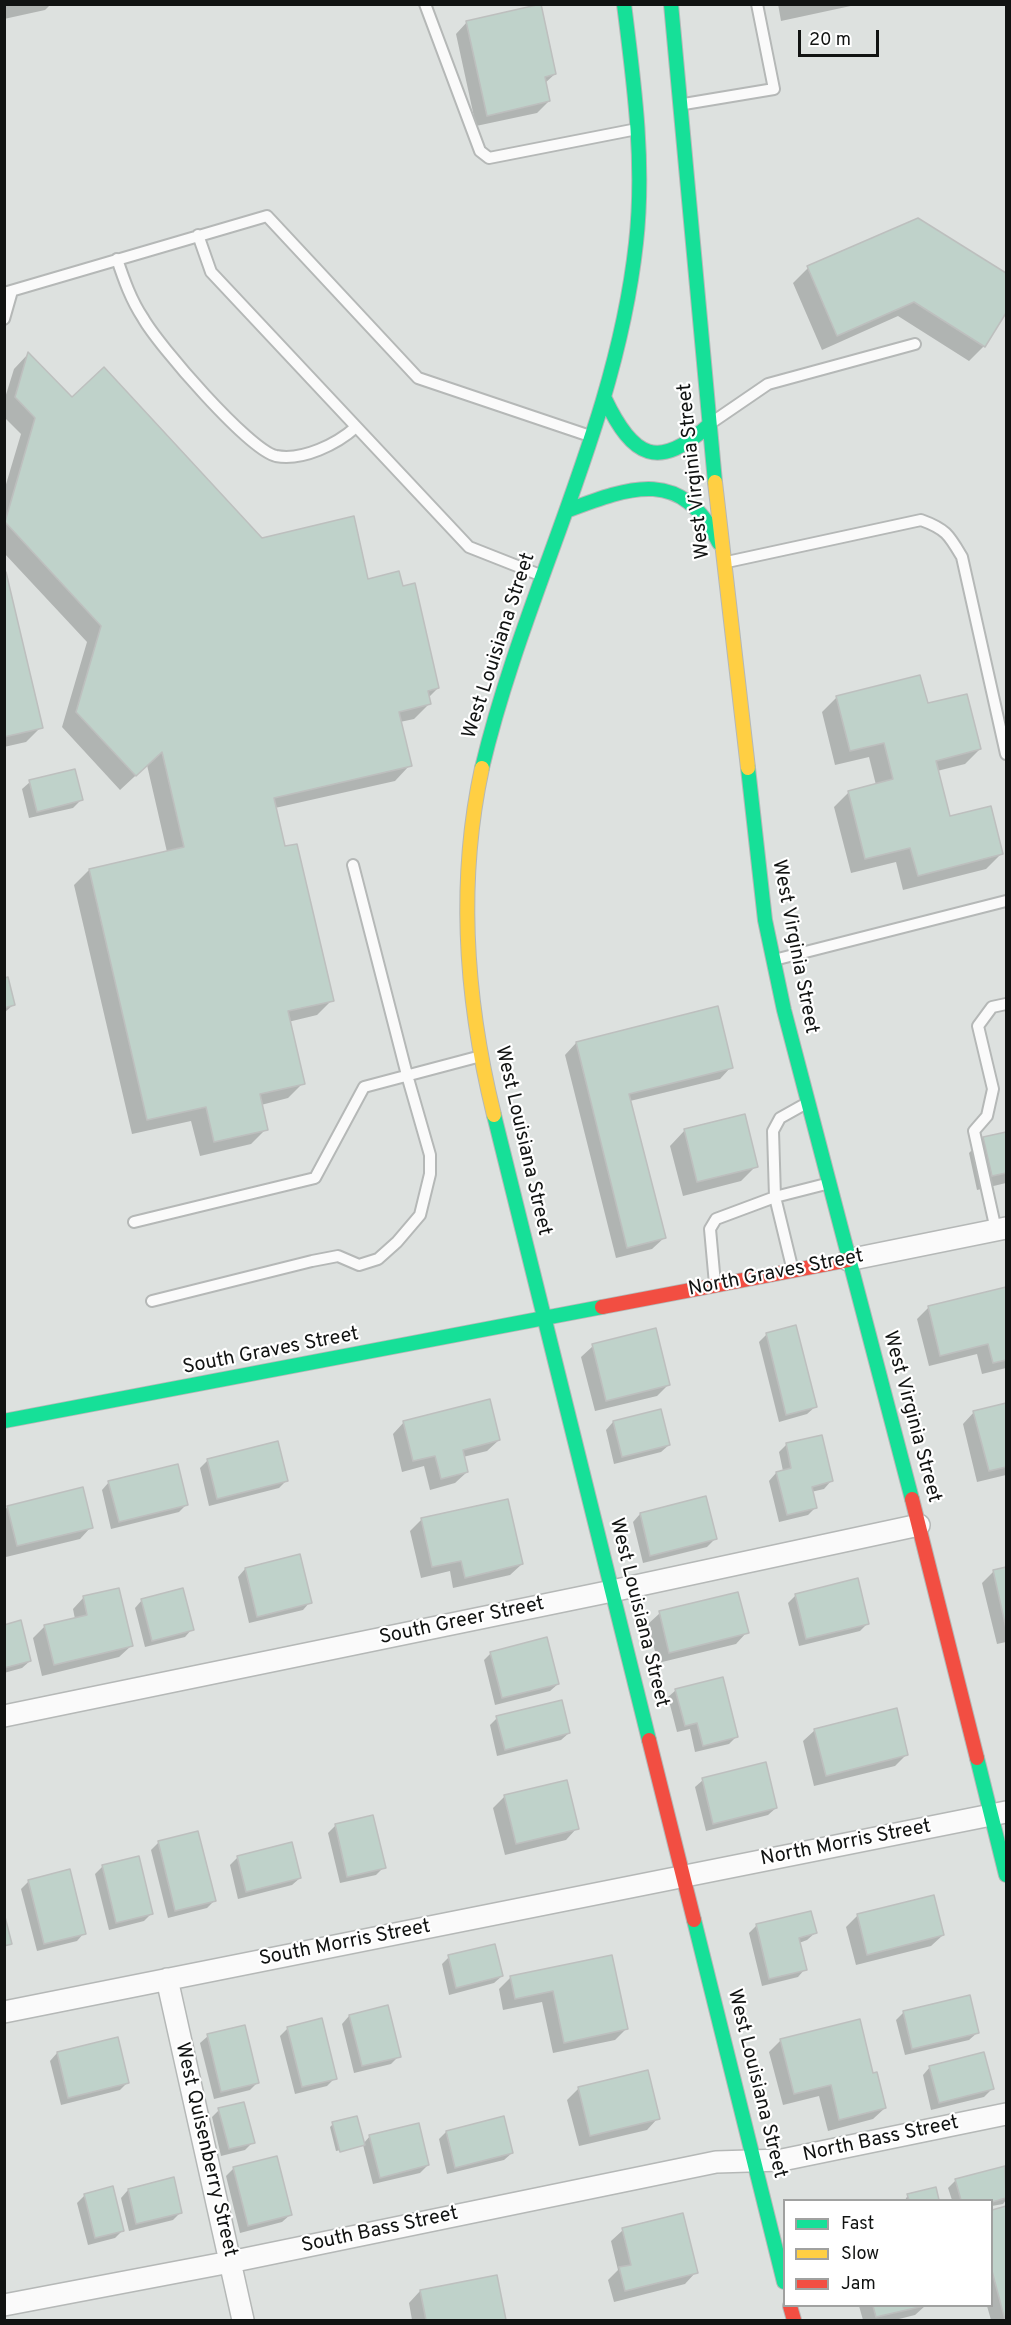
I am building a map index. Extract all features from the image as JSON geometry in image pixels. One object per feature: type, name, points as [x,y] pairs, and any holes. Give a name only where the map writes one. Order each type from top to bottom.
[{"type":"main road","name":"West Louisiana Street","points":[[624,4],[637,129],[639,208],[635,250],[620,342],[605,399],[541,575],[494,722],[483,765],[470,835],[467,901],[471,989],[481,1056],[544,1319],[685,1876],[783,2278]]},
{"type":"main road","name":"West Virginia Street","points":[[670,4],[682,104],[709,425],[759,881],[773,961],[848,1260],[999,1813],[1006,1875]]},
{"type":"main road","points":[[605,399],[624,435],[637,446],[649,451],[663,453],[678,448],[709,425]]},
{"type":"main road","points":[[566,511],[627,490],[642,488],[664,490],[683,497],[694,506],[723,548]]},
{"type":"main road","name":"North Graves Street","points":[[544,1319],[848,1260]]},
{"type":"main road","name":"South Graves Street","points":[[4,1421],[544,1319]]},
{"type":"street","name":"North Graves Street","points":[[848,1260],[1001,1229]]},
{"type":"street","name":"South Greer Street","points":[[4,1716],[612,1591],[919,1524]]},
{"type":"street","name":"North Morris Street","points":[[685,1876],[999,1813]]},
{"type":"street","name":"South Morris Street","points":[[4,2012],[685,1876]]},
{"type":"street","name":"West Quisenberry Street","points":[[167,1979],[243,2320]]},
{"type":"street","name":"North Bass Street","points":[[755,2161],[782,2160],[1006,2114]]},
{"type":"street","name":"South Bass Street","points":[[4,2306],[716,2162],[755,2161]]},
{"type":"lane","points":[[425,4],[480,151],[489,158],[637,129]]},
{"type":"lane","points":[[682,104],[774,89],[757,4]]},
{"type":"lane","points":[[4,320],[8,292],[267,216],[418,378],[593,437]]},
{"type":"lane","points":[[198,236],[211,272],[469,547],[541,575]]},
{"type":"lane","points":[[117,260],[129,294],[148,327],[196,385],[255,444],[274,456],[296,456],[328,445],[347,435],[356,427]]},
{"type":"lane","points":[[709,425],[768,384],[915,344]]},
{"type":"lane","points":[[724,562],[921,520],[940,527],[953,541],[962,557],[1006,754]]},
{"type":"lane","points":[[152,1301],[338,1256],[359,1265],[378,1259],[397,1242],[420,1215],[430,1174],[430,1155],[352,865]]},
{"type":"lane","points":[[773,961],[1006,901]]},
{"type":"lane","points":[[1001,1229],[974,1131],[987,1116],[993,1089],[978,1026],[992,1007],[1006,1004]]},
{"type":"lane","points":[[134,1222],[315,1178],[364,1087],[481,1056]]},
{"type":"lane","points":[[793,1270],[775,1197],[773,1131],[780,1118],[808,1102]]},
{"type":"lane","points":[[716,1286],[710,1229],[716,1219],[775,1197],[829,1184]]},
{"type":"building","points":[[541,4],[556,74],[545,77],[550,101],[487,116],[466,21]]},
{"type":"building","points":[[918,218],[1006,273],[1006,313],[985,347],[914,302],[837,336],[807,266]]},
{"type":"building","points":[[28,352],[72,397],[104,367],[262,538],[354,516],[368,579],[399,571],[403,586],[415,583],[439,688],[428,691],[431,704],[399,712],[412,766],[274,798],[285,846],[297,844],[334,1001],[288,1011],[305,1084],[260,1094],[268,1130],[214,1142],[206,1107],[147,1120],[89,869],[184,847],[162,752],[136,776],[76,712],[101,626],[5,522],[35,418],[15,397]]},
{"type":"building","points":[[6,572],[43,728],[4,737],[4,573]]},
{"type":"building","points":[[920,675],[928,703],[967,694],[981,749],[936,761],[950,816],[991,806],[1003,854],[918,876],[910,848],[865,859],[848,791],[893,779],[884,743],[850,751],[836,696]]},
{"type":"building","points":[[75,769],[83,800],[37,812],[29,780]]},
{"type":"building","points":[[8,977],[15,1005],[4,1008],[4,978]]},
{"type":"building","points":[[718,1006],[733,1068],[629,1094],[666,1238],[627,1248],[576,1042]]},
{"type":"building","points":[[745,1114],[758,1167],[697,1182],[684,1129]]},
{"type":"building","points":[[1006,1132],[1006,1173],[992,1176],[983,1137]]},
{"type":"building","points":[[1006,1287],[1006,1360],[993,1363],[988,1344],[940,1356],[928,1306]]},
{"type":"building","points":[[796,1325],[817,1407],[786,1415],[766,1333]]},
{"type":"building","points":[[656,1328],[670,1385],[606,1401],[592,1344]]},
{"type":"building","points":[[490,1399],[500,1440],[463,1450],[468,1472],[441,1479],[435,1456],[413,1461],[403,1421]]},
{"type":"building","points":[[1006,1403],[1006,1467],[989,1471],[973,1411]]},
{"type":"building","points":[[661,1409],[670,1445],[622,1457],[613,1421]]},
{"type":"building","points":[[822,1435],[833,1481],[812,1487],[817,1508],[787,1515],[776,1472],[791,1468],[786,1443]]},
{"type":"building","points":[[278,1441],[288,1481],[217,1499],[207,1459]]},
{"type":"building","points":[[178,1464],[188,1505],[119,1522],[108,1481]]},
{"type":"building","points":[[83,1487],[93,1528],[17,1546],[7,1506]]},
{"type":"building","points":[[706,1496],[717,1539],[650,1556],[640,1513]]},
{"type":"building","points":[[508,1499],[523,1564],[465,1578],[461,1561],[432,1567],[421,1518]]},
{"type":"building","points":[[300,1554],[312,1603],[257,1617],[245,1568]]},
{"type":"building","points":[[1006,1567],[1006,1628],[993,1570]]},
{"type":"building","points":[[858,1578],[869,1624],[806,1639],[795,1594]]},
{"type":"building","points":[[119,1588],[133,1646],[54,1665],[44,1625],[87,1615],[83,1596]]},
{"type":"building","points":[[183,1588],[194,1630],[152,1641],[141,1599]]},
{"type":"building","points":[[738,1592],[749,1633],[669,1653],[659,1611]]},
{"type":"building","points":[[21,1620],[31,1661],[4,1668],[4,1625]]},
{"type":"building","points":[[547,1637],[559,1684],[502,1698],[490,1652]]},
{"type":"building","points":[[723,1677],[738,1737],[703,1746],[697,1723],[685,1726],[675,1689]]},
{"type":"building","points":[[562,1700],[570,1733],[505,1750],[496,1716]]},
{"type":"building","points":[[897,1708],[908,1755],[826,1776],[814,1729]]},
{"type":"building","points":[[766,1762],[777,1808],[713,1824],[702,1778]]},
{"type":"building","points":[[567,1780],[579,1829],[516,1844],[504,1795]]},
{"type":"building","points":[[373,1815],[386,1868],[347,1877],[335,1824]]},
{"type":"building","points":[[198,1831],[216,1901],[175,1911],[158,1841]]},
{"type":"building","points":[[292,1842],[301,1878],[246,1892],[237,1856]]},
{"type":"building","points":[[139,1856],[153,1914],[116,1923],[102,1865]]},
{"type":"building","points":[[70,1869],[86,1934],[44,1944],[28,1880]]},
{"type":"building","points":[[934,1895],[944,1935],[867,1955],[857,1914]]},
{"type":"building","points":[[811,1911],[817,1933],[799,1938],[807,1970],[769,1979],[756,1924]]},
{"type":"building","points":[[4,1913],[12,1944],[4,1946]]},
{"type":"building","points":[[495,1944],[503,1976],[456,1988],[448,1955]]},
{"type":"building","points":[[612,1955],[628,2029],[564,2043],[553,1991],[515,1999],[510,1976]]},
{"type":"building","points":[[970,1995],[979,2033],[912,2049],[903,2011]]},
{"type":"building","points":[[388,2005],[401,2057],[362,2066],[349,2015]]},
{"type":"building","points":[[322,2018],[337,2079],[302,2087],[287,2027]]},
{"type":"building","points":[[860,2019],[873,2073],[877,2072],[886,2108],[839,2120],[831,2085],[794,2094],[780,2039]]},
{"type":"building","points":[[245,2025],[259,2083],[221,2092],[207,2034]]},
{"type":"building","points":[[118,2037],[129,2083],[68,2098],[57,2052]]},
{"type":"building","points":[[984,2052],[994,2089],[939,2103],[929,2066]]},
{"type":"building","points":[[648,2070],[660,2119],[590,2136],[578,2087]]},
{"type":"building","points":[[244,2102],[255,2143],[229,2149],[218,2108]]},
{"type":"building","points":[[357,2116],[365,2145],[340,2152],[332,2122]]},
{"type":"building","points":[[504,2116],[513,2153],[455,2168],[446,2131]]},
{"type":"building","points":[[419,2123],[429,2165],[380,2178],[369,2135]]},
{"type":"building","points":[[277,2156],[292,2215],[248,2226],[233,2167]]},
{"type":"building","points":[[1005,2166],[1006,2198],[993,2202],[993,2199],[961,2199],[955,2179]]},
{"type":"building","points":[[174,2177],[182,2213],[136,2224],[128,2189]]},
{"type":"building","points":[[113,2186],[124,2231],[95,2238],[84,2194]]},
{"type":"building","points":[[936,2187],[939,2199],[909,2199],[907,2194]]},
{"type":"building","points":[[1006,2206],[1006,2320],[993,2275],[993,2210]]},
{"type":"building","points":[[683,2213],[698,2273],[625,2291],[619,2267],[631,2265],[622,2228]]},
{"type":"building","points":[[497,2275],[506,2320],[426,2320],[420,2290]]},
{"type":"building","points":[[873,2307],[920,2307],[876,2317]]},
{"type":"traffic: fast","points":[[482,768],[521,637],[590,443],[625,311],[636,243],[639,153],[624,4]]},
{"type":"traffic: fast","points":[[671,4],[715,482]]},
{"type":"traffic: fast","points":[[605,399],[626,434],[637,445],[648,451],[661,453],[675,449],[691,440],[709,425]]},
{"type":"traffic: fast","points":[[566,511],[613,495],[634,490],[653,489],[672,493],[689,502],[705,519],[719,543]]},
{"type":"traffic: fast","points":[[748,768],[765,920],[784,1010],[912,1499]]},
{"type":"traffic: fast","points":[[494,1115],[649,1740]]},
{"type":"traffic: fast","points":[[4,1421],[602,1307]]},
{"type":"traffic: fast","points":[[977,1758],[1006,1875]]},
{"type":"traffic: fast","points":[[694,1920],[783,2278]]},
{"type":"traffic: slow","points":[[715,482],[748,768]]},
{"type":"traffic: slow","points":[[482,768],[469,855],[468,942],[477,1029],[494,1115]]},
{"type":"traffic: jam","points":[[602,1307],[848,1260]]},
{"type":"traffic: jam","points":[[912,1499],[977,1758]]},
{"type":"traffic: jam","points":[[649,1740],[694,1920]]},
{"type":"traffic: jam","points":[[790,2307],[794,2320]]}]
